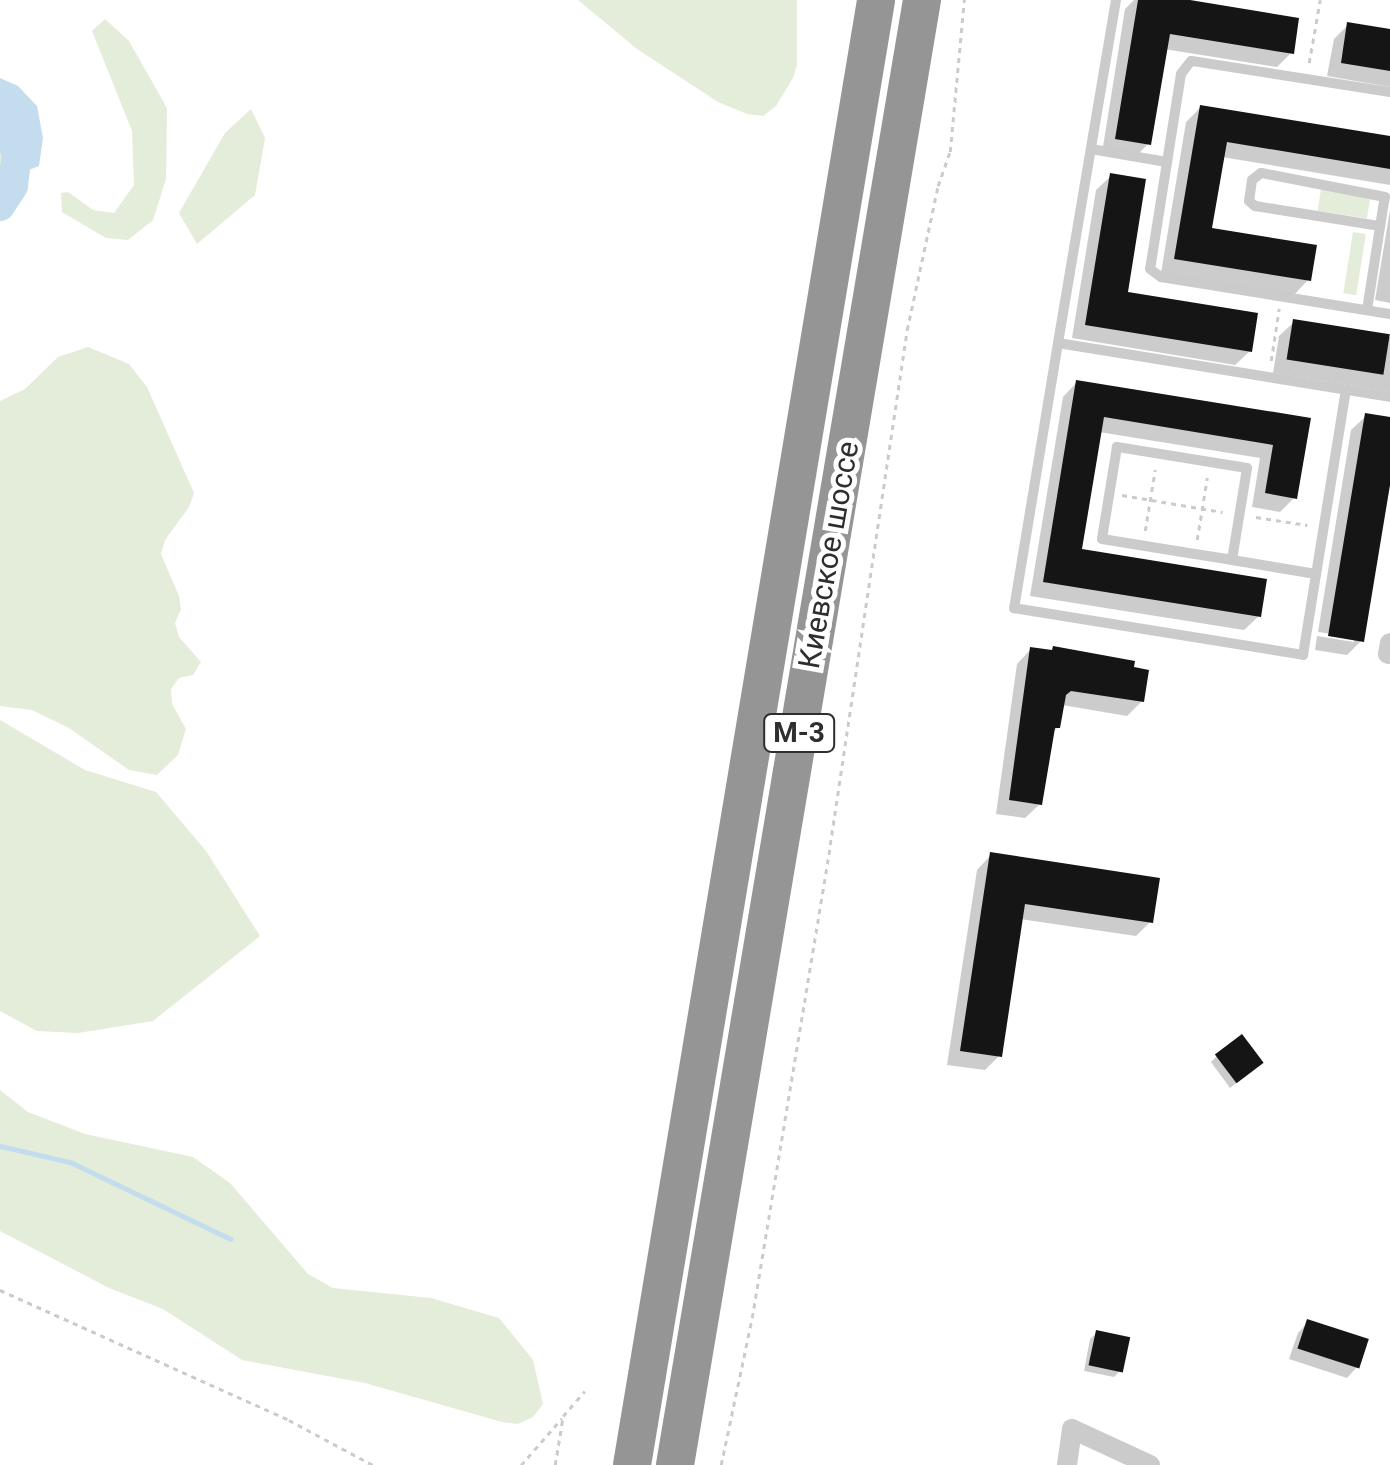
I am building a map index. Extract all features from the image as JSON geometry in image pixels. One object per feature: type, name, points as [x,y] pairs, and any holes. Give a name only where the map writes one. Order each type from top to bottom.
[{"type":"highway","name":"Киевское шоссе","points":[[632,1465],[876,0]]},
{"type":"highway","name":"Киевское шоссе","points":[[675,1465],[922,0]]},
{"type":"street","points":[[1067,1465],[1072,1430],[1150,1465]]},
{"type":"lane","points":[[1116,0],[1014,608],[1302,655],[1346,390]]},
{"type":"lane","points":[[1390,92],[1191,60],[1181,74],[1150,262],[1154,274],[1390,314]]},
{"type":"lane","points":[[1091,150],[1166,162]]},
{"type":"lane","points":[[1367,310],[1380,226],[1384,197],[1377,192],[1261,173],[1252,180],[1249,201],[1255,206],[1380,226]]},
{"type":"lane","points":[[1058,342],[1390,397]]},
{"type":"lane","points":[[1232,560],[1247,468],[1116,447],[1102,540],[1316,574]]},
{"type":"path","points":[[721,1465],[756,1298],[870,604],[907,330],[950,152],[964,0]]},
{"type":"path","points":[[1306,78],[1320,0]]},
{"type":"path","points":[[1268,377],[1281,296]]},
{"type":"path","points":[[1142,546],[1157,454]]},
{"type":"path","points":[[1195,554],[1210,462]]},
{"type":"path","points":[[1109,493],[1323,528]]},
{"type":"path","points":[[0,1290],[288,1420],[373,1465]]},
{"type":"path","points":[[521,1465],[585,1390]]},
{"type":"path","points":[[555,1465],[563,1416]]},
{"type":"green space","points":[[578,0],[797,0],[797,65],[793,78],[776,106],[763,116],[747,114],[718,102],[637,49]]},
{"type":"green space","points":[[105,19],[129,41],[167,108],[166,179],[153,220],[128,240],[106,238],[62,212],[61,193],[68,192],[93,210],[114,213],[134,185],[132,131],[92,31]]},
{"type":"green space","points":[[251,109],[265,138],[255,195],[197,244],[179,213],[225,133]]},
{"type":"green space","points":[[0,119],[17,153],[13,186],[0,206]]},
{"type":"green space","points":[[1321,189],[1370,197],[1367,219],[1318,211]]},
{"type":"green space","points":[[1353,232],[1366,234],[1356,295],[1343,293]]},
{"type":"green space","points":[[88,347],[129,364],[147,387],[194,493],[189,507],[165,540],[161,554],[179,596],[181,609],[175,623],[179,637],[201,662],[193,675],[179,678],[171,689],[172,704],[186,729],[178,755],[157,775],[129,770],[69,728],[32,710],[0,706],[0,401],[25,389],[58,357]]},
{"type":"green space","points":[[0,720],[85,770],[156,792],[206,851],[260,936],[153,1021],[78,1033],[37,1031],[0,1011]]},
{"type":"green space","points":[[0,1090],[28,1112],[85,1134],[193,1157],[230,1183],[308,1274],[333,1288],[431,1298],[499,1318],[533,1360],[543,1404],[533,1417],[518,1424],[502,1422],[365,1383],[242,1360],[163,1309],[109,1288],[0,1231]]},
{"type":"water","points":[[0,78],[18,86],[37,106],[43,138],[39,166],[16,175],[17,152],[0,119]]},
{"type":"building","points":[[1138,0],[1190,0],[1299,18],[1294,54],[1170,34],[1151,145],[1115,139]]},
{"type":"building","points":[[1347,22],[1390,29],[1390,71],[1341,63]]},
{"type":"building","points":[[1200,105],[1390,136],[1390,169],[1227,142],[1212,228],[1317,245],[1311,281],[1174,259]]},
{"type":"building","points":[[1110,173],[1146,179],[1128,292],[1258,313],[1252,352],[1085,325]]},
{"type":"building","points":[[1293,319],[1390,334],[1383,375],[1287,359]]},
{"type":"building","points":[[1076,380],[1311,418],[1297,499],[1265,493],[1273,445],[1104,417],[1082,549],[1267,579],[1261,617],[1043,582]]},
{"type":"building","points":[[1365,413],[1390,417],[1390,485],[1364,642],[1328,636]]},
{"type":"building","points":[[1053,646],[1135,661],[1134,667],[1149,670],[1144,702],[1071,691],[1066,695],[1060,728],[1055,728],[1042,805],[1009,800],[1030,647],[1052,650]]},
{"type":"building","points":[[990,852],[1160,878],[1153,923],[1025,904],[1002,1057],[960,1051]]},
{"type":"building","points":[[1242,1034],[1264,1063],[1237,1083],[1215,1054]]},
{"type":"building","points":[[1307,1319],[1369,1339],[1359,1369],[1297,1348]]},
{"type":"building","points":[[1096,1330],[1130,1337],[1123,1372],[1089,1365]]},
{"type":"waterway","points":[[0,119],[17,153],[13,186],[0,206]]},
{"type":"waterway","points":[[0,1146],[70,1162],[231,1239]]}]
